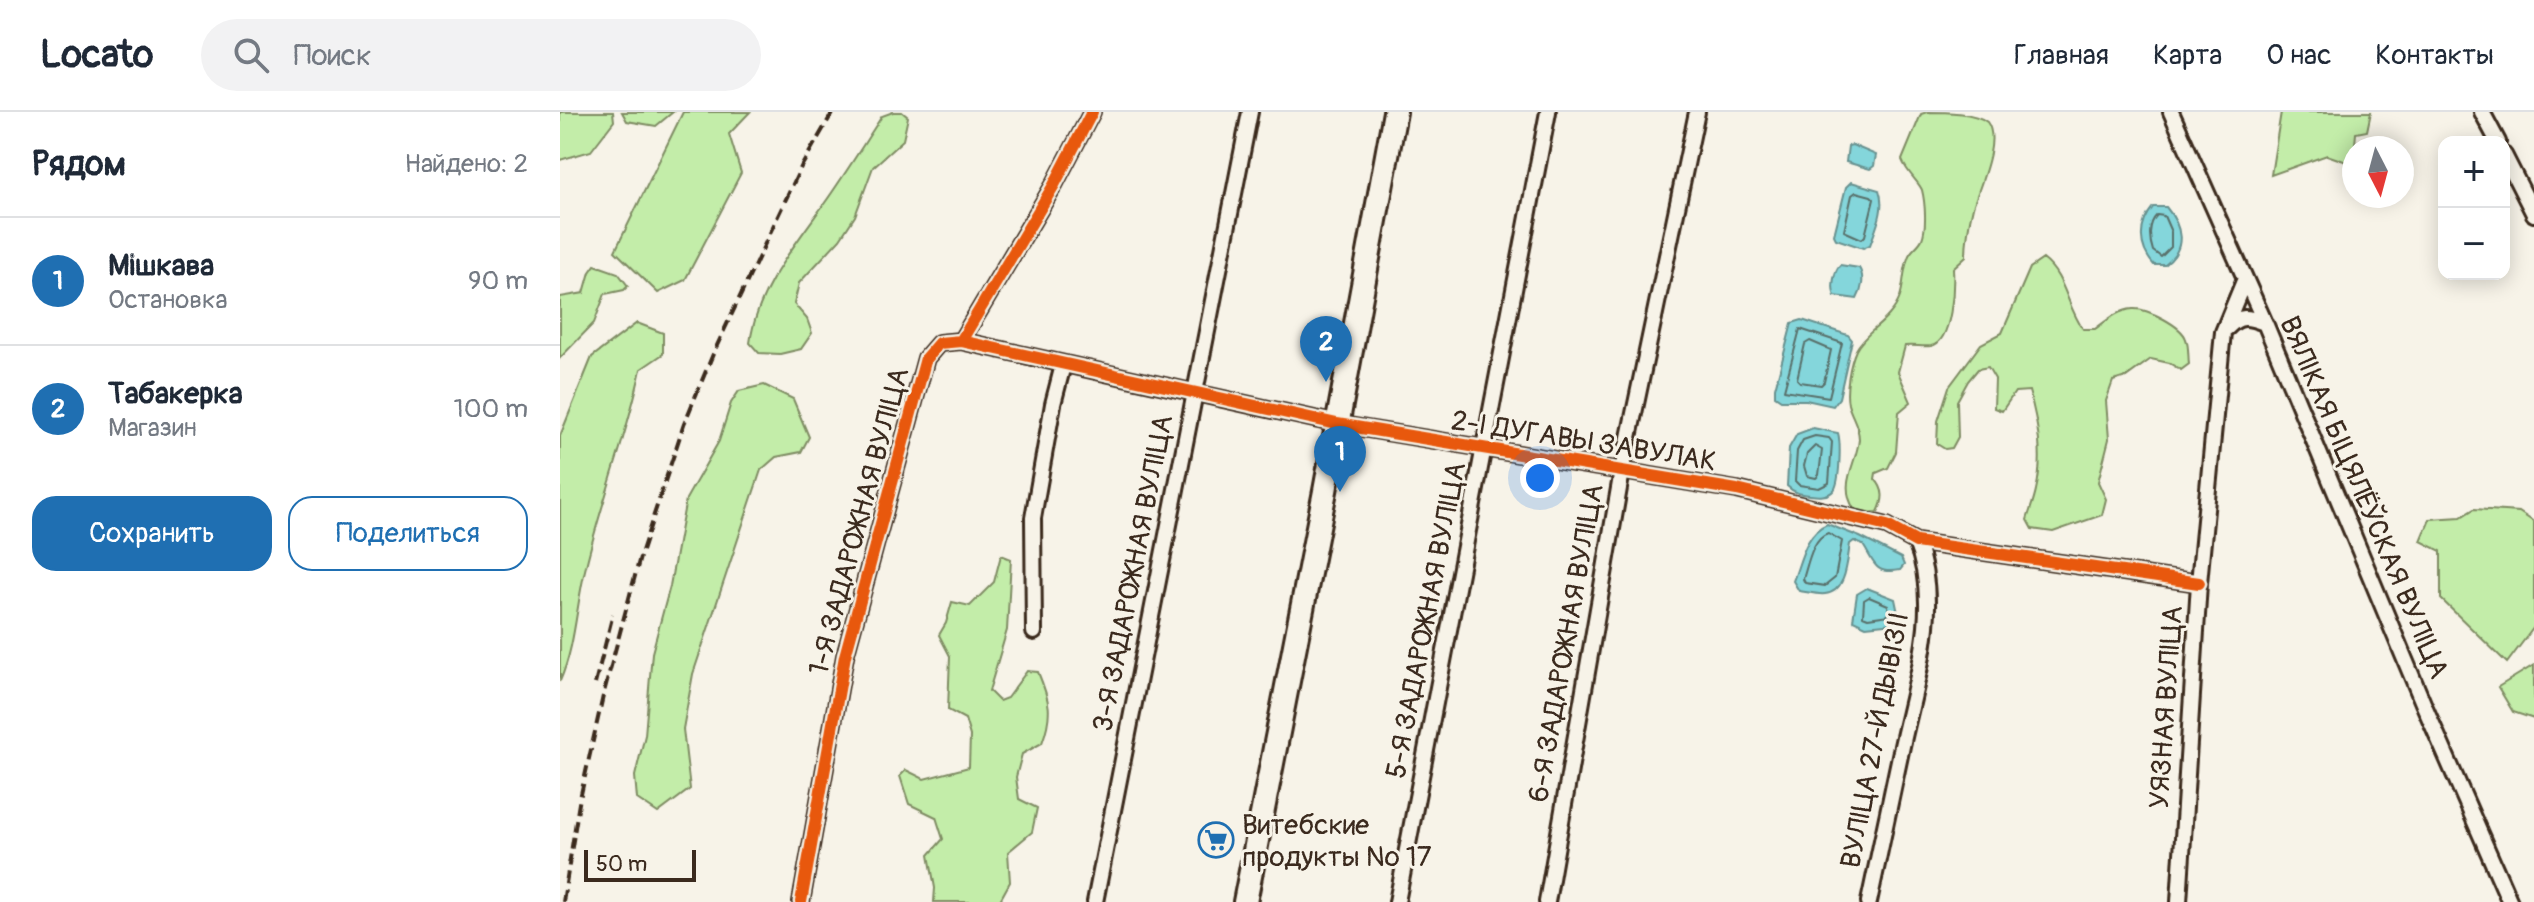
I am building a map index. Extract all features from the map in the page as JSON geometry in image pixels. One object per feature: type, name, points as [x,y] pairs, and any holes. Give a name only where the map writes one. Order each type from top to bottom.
[{"type":"main road","points":[[1245,902],[1395,112]]},
{"type":"street","points":[[961,341],[1054,185],[1092,112]]},
{"type":"street","name":"3-Я ЗАДАРОЖНАЯ ВУЛІЦА","points":[[1095,902],[1250,112]]},
{"type":"street","name":"5-Я ЗАДАРОЖНАЯ ВУЛІЦА","points":[[1397,902],[1548,112]]},
{"type":"street","name":"6-Я ЗАДАРОЖНАЯ ВУЛІЦА","points":[[1547,902],[1622,471],[1697,112]]},
{"type":"street","name":"ВЯЛІКАЯ БІЦЯЛЁЎСКАЯ ВУЛІЦА","points":[[2171,112],[2265,323],[2417,689],[2510,902]]},
{"type":"street","points":[[2482,112],[2495,136]]},
{"type":"street","points":[[2510,167],[2534,214]]},
{"type":"street","name":"УЯЗНАЯ ВУЛІЦА","points":[[2179,902],[2199,583],[2223,332],[2244,281]]},
{"type":"street","points":[[2223,332],[2235,319],[2246,316],[2265,323]]},
{"type":"street","name":"2-І ДУГАВЫ ЗАВУЛАК","points":[[961,341],[1337,424],[1737,490],[1887,526],[1916,542],[2199,583]]},
{"type":"street","name":"1-Я ЗАДАРОЖНАЯ ВУЛІЦА","points":[[801,902],[845,656],[926,358],[939,343],[961,341]]},
{"type":"street","points":[[1034,632],[1033,518],[1063,365]]},
{"type":"street","name":"ВУЛІЦА 27-Й ДЫВІЗІІ","points":[[1869,902],[1924,642],[1925,563],[1916,542]]},
{"type":"green space","points":[[560,112],[613,112],[614,121],[591,151],[560,160]]},
{"type":"green space","points":[[622,112],[673,112],[656,126],[627,121]]},
{"type":"green space","points":[[683,112],[750,112],[729,134],[741,173],[685,280],[658,293],[615,251]]},
{"type":"green space","points":[[902,112],[908,117],[903,140],[873,167],[855,216],[840,239],[799,283],[794,304],[807,319],[812,333],[801,349],[780,354],[759,353],[750,343],[760,305],[769,287],[789,252],[882,116]]},
{"type":"green space","points":[[2281,112],[2371,112],[2367,131],[2356,133],[2356,136],[2342,136],[2342,160],[2327,155],[2271,175]]},
{"type":"green space","points":[[1921,114],[1967,114],[1982,119],[1991,130],[1992,140],[1972,213],[1966,256],[1953,268],[1951,312],[1944,335],[1931,346],[1905,346],[1898,372],[1911,402],[1899,412],[1896,452],[1888,468],[1876,473],[1875,479],[1882,495],[1880,508],[1878,512],[1867,513],[1854,509],[1848,491],[1859,439],[1848,404],[1849,377],[1859,345],[1895,308],[1909,255],[1924,234],[1922,190],[1902,160]]},
{"type":"green space","points":[[2043,259],[2061,282],[2083,329],[2095,329],[2122,311],[2147,311],[2183,334],[2188,345],[2189,364],[2181,370],[2169,363],[2151,359],[2126,377],[2113,381],[2106,401],[2109,439],[2098,482],[2106,499],[2102,515],[2053,532],[2032,529],[2027,520],[2040,465],[2037,428],[2029,391],[2015,392],[2002,411],[1994,408],[1995,379],[1988,367],[1978,369],[1957,401],[1958,437],[1952,448],[1945,449],[1937,444],[1938,421],[1949,387],[1981,344],[2002,333],[2030,268]]},
{"type":"green space","points":[[595,265],[618,273],[628,286],[624,290],[605,294],[594,323],[560,358],[560,297],[584,293]]},
{"type":"green space","points":[[637,323],[663,333],[663,354],[641,369],[592,541],[569,653],[560,681],[560,436],[592,357]]},
{"type":"green space","points":[[764,385],[793,399],[809,437],[801,452],[776,457],[761,470],[693,674],[683,729],[690,789],[658,813],[637,799],[635,776],[645,735],[652,653],[670,586],[686,499],[719,441],[731,403],[739,391]]},
{"type":"green space","points":[[2474,509],[2519,512],[2534,522],[2534,627],[2507,663],[2441,599],[2441,551],[2421,541],[2430,519],[2461,517]]},
{"type":"green space","points":[[1001,555],[1011,559],[1007,630],[989,691],[999,701],[1007,698],[1027,671],[1038,672],[1047,699],[1048,723],[1042,743],[1022,754],[1016,777],[1019,799],[1037,808],[1032,832],[1008,852],[1010,882],[999,902],[934,902],[935,888],[929,855],[943,839],[936,817],[909,804],[900,776],[906,770],[924,779],[969,767],[970,736],[965,719],[948,710],[950,656],[939,635],[952,602],[970,606],[994,582]]},
{"type":"green space","points":[[2534,665],[2534,719],[2513,712],[2498,687]]},
{"type":"water","points":[[1848,146],[1876,155],[1874,166],[1870,169],[1846,162]]},
{"type":"water","points":[[1851,182],[1879,190],[1881,197],[1881,211],[1870,245],[1863,248],[1836,239],[1834,235],[1846,187]]},
{"type":"water","points":[[2153,207],[2166,207],[2179,229],[2177,251],[2165,265],[2154,265],[2143,243],[2145,221]]},
{"type":"water","points":[[1840,265],[1859,268],[1861,272],[1862,284],[1857,299],[1835,296],[1834,280]]},
{"type":"water","points":[[1802,320],[1848,335],[1852,340],[1839,398],[1833,406],[1806,400],[1781,400],[1775,396],[1792,323]]},
{"type":"water","points":[[1813,428],[1838,433],[1839,438],[1838,479],[1834,490],[1823,496],[1800,494],[1787,486],[1789,448],[1797,434]]},
{"type":"water","points":[[1827,524],[1901,558],[1904,565],[1900,570],[1880,569],[1863,545],[1854,541],[1850,544],[1845,574],[1838,588],[1825,594],[1799,591],[1793,581],[1805,548],[1814,534]]},
{"type":"water","points":[[1867,588],[1895,599],[1899,618],[1894,623],[1866,626],[1853,620],[1857,594]]},
{"type":"railway","points":[[563,902],[579,803],[603,696],[640,557],[684,424],[713,354],[801,167],[833,112]]},
{"type":"railway","points":[[595,684],[613,614]]},
{"type":"cycle path","points":[[801,902],[845,656],[926,358],[939,343],[961,341],[1054,185],[1092,112]]},
{"type":"cycle path","points":[[961,341],[1337,424],[1737,490],[1887,526],[1916,542],[2199,583]]},
{"type":"place","name":"Табакерка","points":[[1326,382]]},
{"type":"place","name":"Мішкава","points":[[1340,492]]},
{"type":"place","name":"Витебские продукты № 17","points":[[1216,840]]}]
